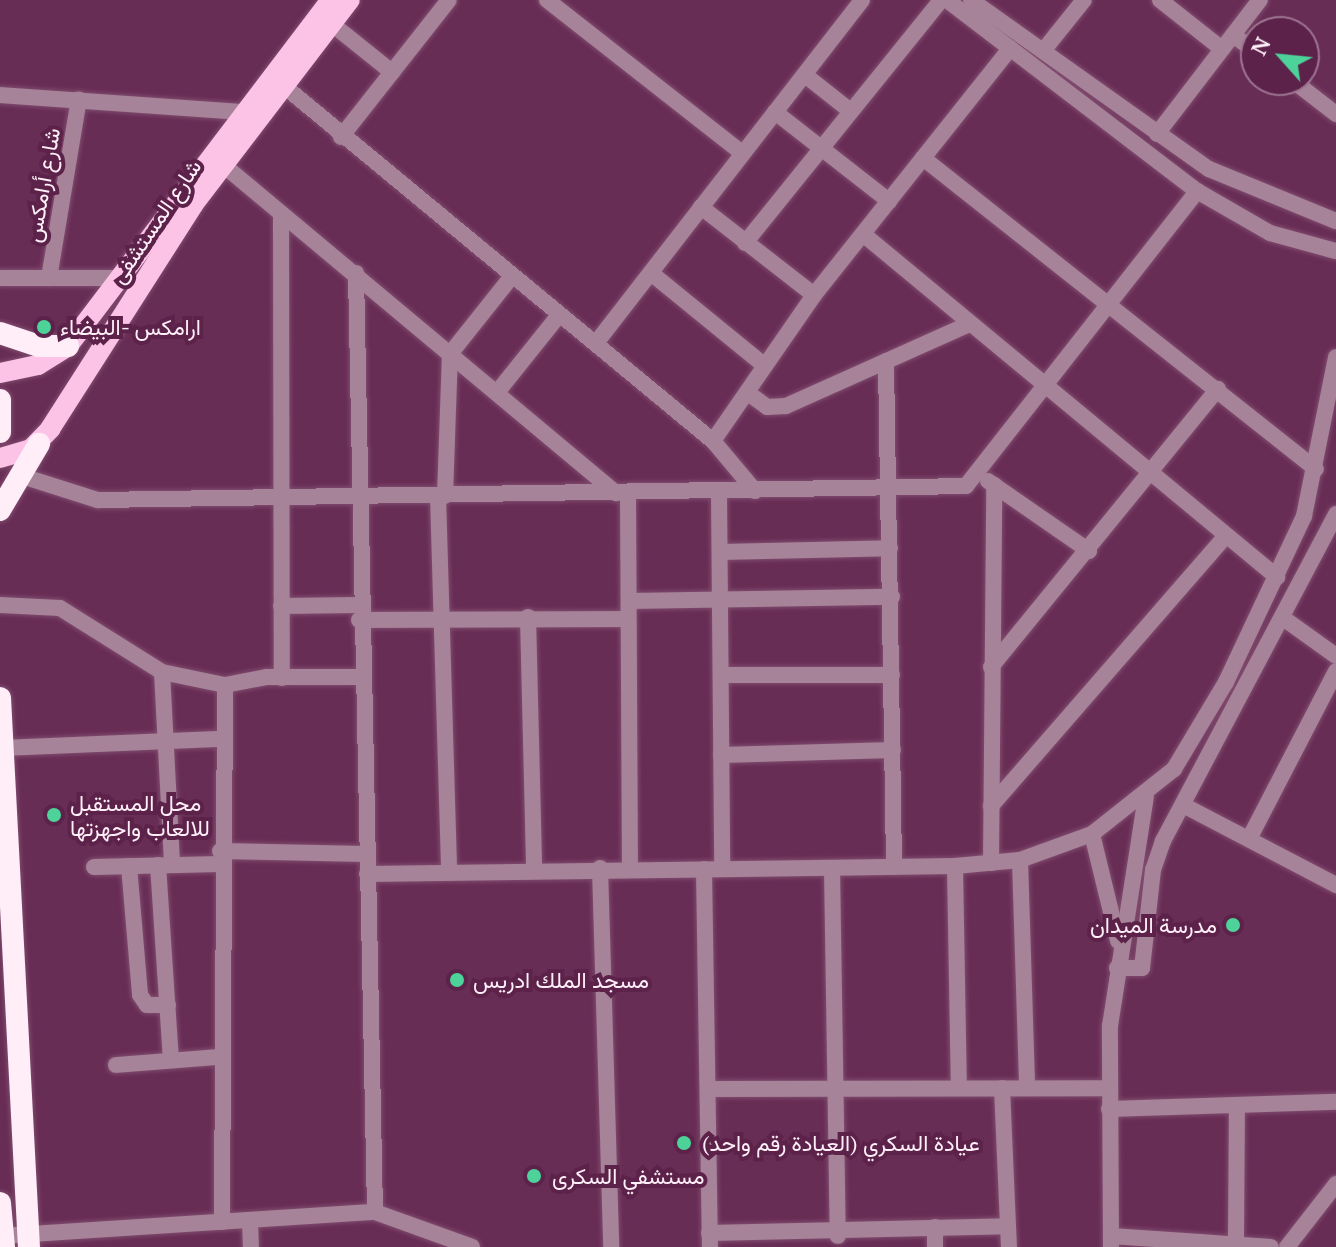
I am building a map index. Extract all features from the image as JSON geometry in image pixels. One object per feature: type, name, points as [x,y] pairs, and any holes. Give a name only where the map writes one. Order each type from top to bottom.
[{"type":"highway","points":[[0,333],[39,346],[68,346]]},
{"type":"highway","points":[[0,400],[0,432]]},
{"type":"highway","points":[[0,510],[39,444]]},
{"type":"highway","points":[[0,698],[4,748],[7,942],[29,1241]]},
{"type":"highway","points":[[0,1207],[2,1240]]},
{"type":"main road","name":"شارع المستشفى","points":[[39,444],[244,112],[331,0]]},
{"type":"main road","name":"شارع المستشفى","points":[[0,373],[38,365],[68,346],[216,159],[284,86],[350,0]]},
{"type":"main road","points":[[0,458],[39,444]]},
{"type":"street","points":[[341,137],[449,0]]},
{"type":"street","points":[[547,0],[742,153]]},
{"type":"street","points":[[596,343],[862,0]]},
{"type":"street","points":[[745,243],[849,110],[941,0]]},
{"type":"street","points":[[947,0],[1197,191],[1270,233],[1336,251]]},
{"type":"street","points":[[971,0],[1209,169],[1336,221]]},
{"type":"street","points":[[1043,51],[1084,0]]},
{"type":"street","points":[[1160,0],[1222,49]]},
{"type":"street","points":[[1157,134],[1260,0]]},
{"type":"street","points":[[332,24],[392,72]]},
{"type":"street","points":[[1233,35],[1240,40]]},
{"type":"street","points":[[713,441],[814,295],[1010,49]]},
{"type":"street","points":[[805,75],[849,110]]},
{"type":"street","points":[[284,86],[341,137],[713,441],[755,491]]},
{"type":"street","points":[[0,95],[244,112]]},
{"type":"street","points":[[1313,96],[1336,114]]},
{"type":"street","name":"شارع أرامكس","points":[[49,278],[79,99]]},
{"type":"street","points":[[775,112],[889,201]]},
{"type":"street","points":[[923,158],[1111,301],[1316,469]]},
{"type":"street","points":[[216,159],[622,493],[629,601],[630,867]]},
{"type":"street","points":[[19,475],[98,500],[622,493],[719,495],[755,491],[966,486],[1197,191]]},
{"type":"street","points":[[701,207],[814,295]]},
{"type":"street","points":[[281,215],[279,499],[282,678]]},
{"type":"street","points":[[863,234],[967,325],[1045,382],[1152,468],[1225,537],[1277,577]]},
{"type":"street","points":[[356,273],[359,612],[375,1212]]},
{"type":"street","points":[[651,273],[764,365]]},
{"type":"street","points":[[449,871],[442,496],[450,354],[512,276]]},
{"type":"street","points":[[0,278],[120,278]]},
{"type":"street","points":[[499,390],[559,315]]},
{"type":"street","points":[[748,393],[767,407],[786,406],[967,325]]},
{"type":"street","points":[[367,874],[534,868],[955,866],[1020,860],[1092,834],[1146,797],[1178,765],[1213,704],[1277,577],[1316,469],[1332,407],[1336,357]]},
{"type":"street","points":[[886,361],[891,489],[894,867]]},
{"type":"street","points":[[991,667],[1089,551],[1152,468],[1218,389]]},
{"type":"street","points":[[977,474],[1089,551]]},
{"type":"street","points":[[991,863],[994,485]]},
{"type":"street","points":[[719,495],[722,868]]},
{"type":"street","points":[[1117,968],[1142,968],[1153,870],[1183,805],[1336,514]]},
{"type":"street","points":[[991,806],[1225,537]]},
{"type":"street","points":[[720,552],[890,548]]},
{"type":"street","points":[[629,601],[892,597]]},
{"type":"street","points":[[0,605],[48,605],[75,614],[162,672],[225,685],[282,678],[362,677]]},
{"type":"street","points":[[281,606],[445,618],[628,619]]},
{"type":"street","points":[[528,617],[534,868]]},
{"type":"street","points":[[1283,618],[1336,656]]},
{"type":"street","points":[[1249,839],[1336,671]]},
{"type":"street","points":[[162,672],[171,1060]]},
{"type":"street","points":[[721,675],[892,675]]},
{"type":"street","points":[[222,1222],[218,1057],[221,739],[225,685]]},
{"type":"street","points":[[1213,704],[1232,713]]},
{"type":"street","points":[[4,748],[221,739]]},
{"type":"street","points":[[721,755],[893,750]]},
{"type":"street","points":[[1146,797],[1117,968],[1108,1088],[1111,1242],[1236,1239],[1271,1247]]},
{"type":"street","points":[[1183,805],[1336,885]]},
{"type":"street","points":[[1092,834],[1119,943]]},
{"type":"street","points":[[94,867],[165,865],[220,858],[366,854]]},
{"type":"street","points":[[1020,860],[1027,1088]]},
{"type":"street","points":[[129,866],[140,995],[147,1005],[168,1005]]},
{"type":"street","points":[[955,866],[959,1088]]},
{"type":"street","points":[[600,868],[611,1247]]},
{"type":"street","points":[[832,868],[840,1088],[838,1236]]},
{"type":"street","points":[[704,869],[710,1240],[788,1240],[935,1227],[1008,1226]]},
{"type":"street","points":[[116,1065],[218,1057]]},
{"type":"street","points":[[1002,1088],[1009,1247]]},
{"type":"street","points":[[708,1089],[1108,1088]]},
{"type":"street","points":[[1109,1109],[1336,1102]]},
{"type":"street","points":[[1236,1239],[1237,1106]]},
{"type":"street","points":[[1287,1247],[1336,1184]]},
{"type":"street","points":[[0,1207],[26,1206]]},
{"type":"street","points":[[2,1240],[52,1241],[222,1222],[375,1212],[472,1247]]},
{"type":"street","points":[[250,1221],[251,1247]]},
{"type":"street","points":[[935,1227],[935,1247]]},
{"type":"place","name":"ارامكس -البيضاء","points":[[44,327]]},
{"type":"place","name":"محل المستقبل للالعاب واجهزتها","points":[[54,815]]},
{"type":"place","name":"مدرسة الميدان","points":[[1233,925]]},
{"type":"place","name":"مسجد الملك ادريس","points":[[457,980]]},
{"type":"place","name":"عيادة السكري (العيادة رقم واحد)","points":[[684,1143]]},
{"type":"place","name":"مستشفي السكرى","points":[[534,1176]]}]
